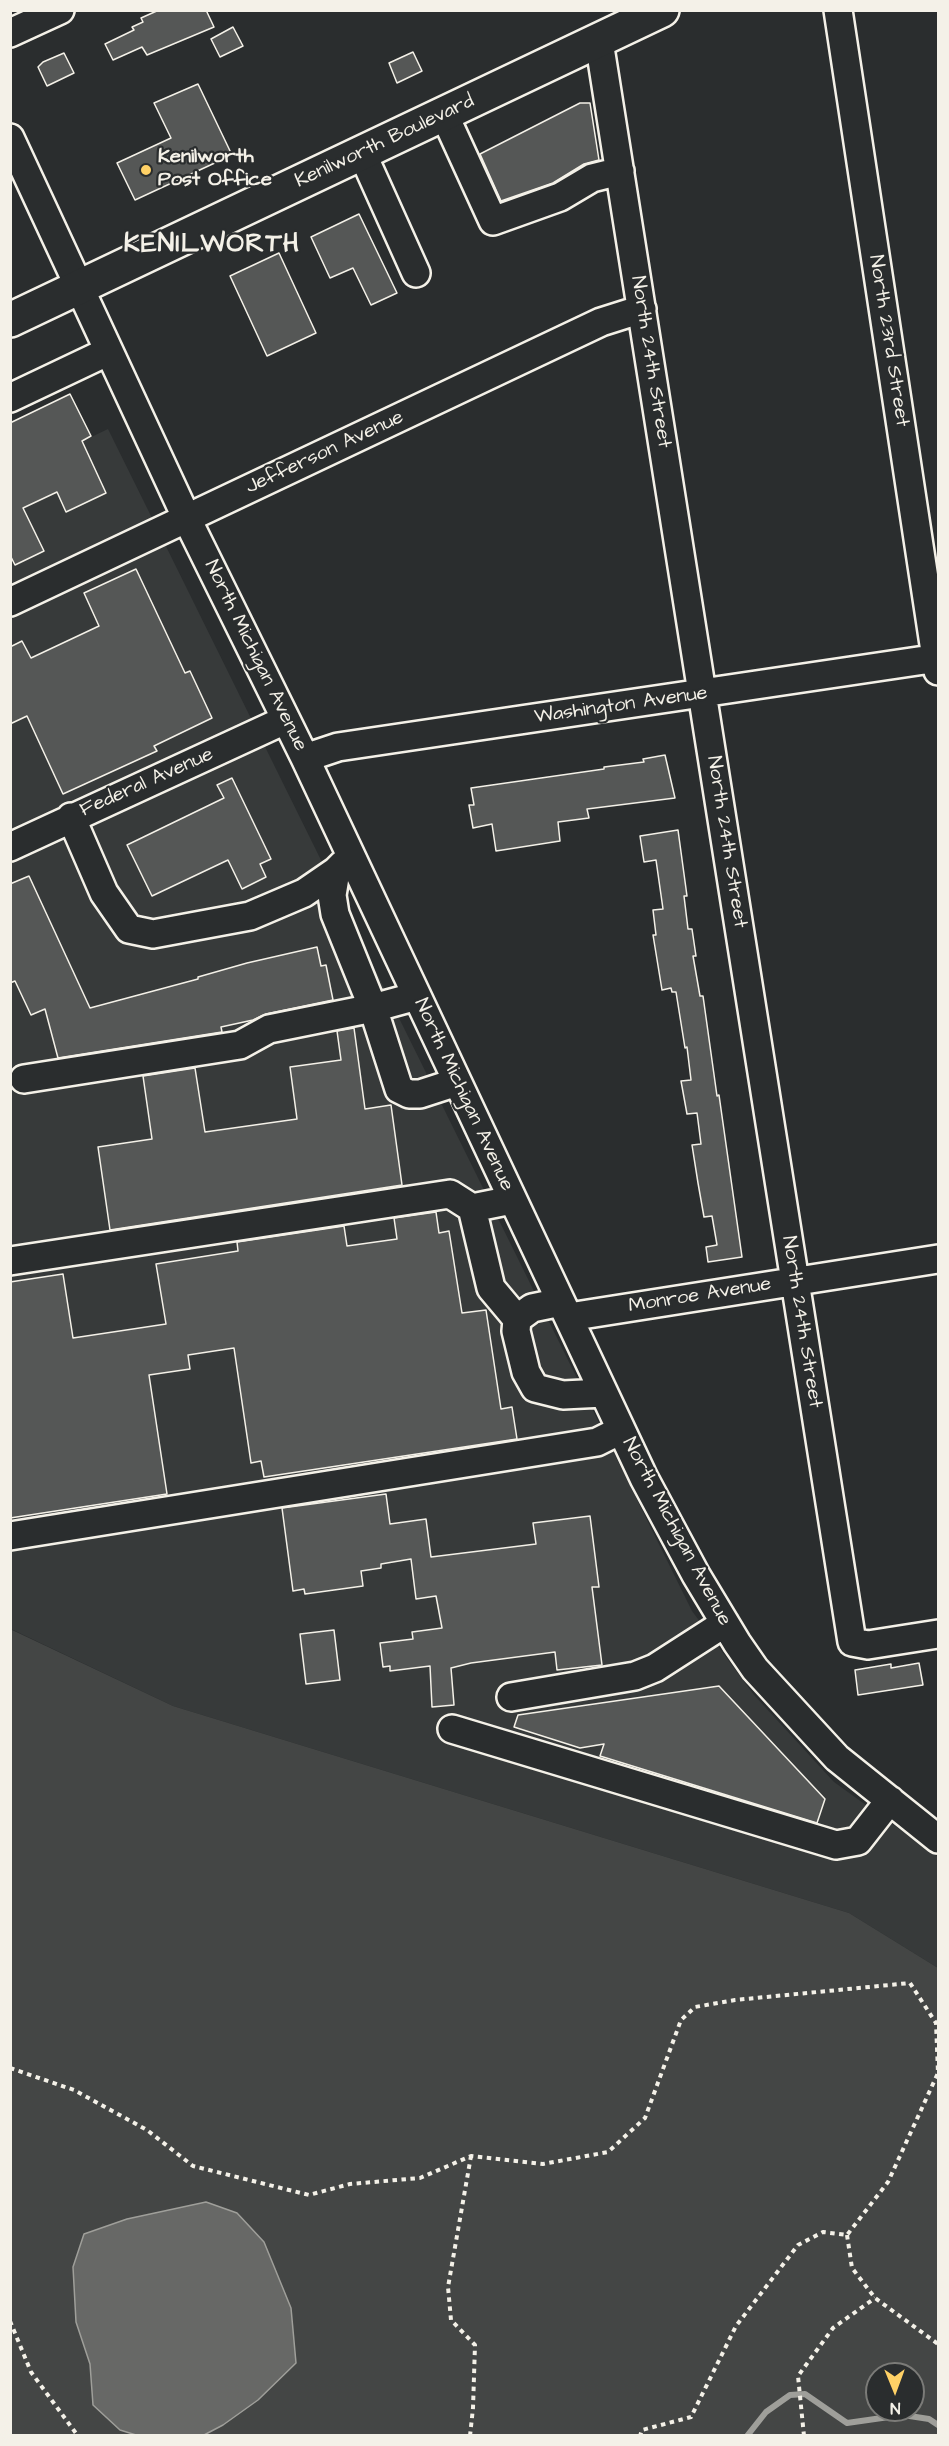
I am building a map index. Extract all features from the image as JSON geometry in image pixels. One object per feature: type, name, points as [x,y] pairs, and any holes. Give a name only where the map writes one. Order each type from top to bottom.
[{"type":"main road","name":"Kenilworth Boulevard","points":[[10,320],[599,41],[631,18],[662,10]]},
{"type":"street","points":[[10,33],[60,10]]},
{"type":"street","name":"North 23rd Street","points":[[838,10],[938,662]]},
{"type":"street","name":"North 24th Street","points":[[599,41],[852,1642],[868,1645],[939,1634]]},
{"type":"street","points":[[444,114],[493,221],[560,197],[592,178],[620,171]]},
{"type":"street","name":"North Michigan Avenue","points":[[10,138],[187,519],[305,758],[343,863],[417,996],[654,1498],[725,1623],[755,1669],[837,1758],[890,1800],[935,1829]]},
{"type":"street","points":[[362,153],[416,273]]},
{"type":"street","name":"Jefferson Avenue","points":[[10,602],[601,322],[642,309]]},
{"type":"street","points":[[10,398],[109,351]]},
{"type":"street","name":"Washington Avenue","points":[[305,758],[338,747],[938,662]]},
{"type":"street","name":"Federal Avenue","points":[[10,847],[285,720]]},
{"type":"street","points":[[71,817],[104,893],[129,929],[153,934],[250,916],[304,893],[343,863]]},
{"type":"street","points":[[343,863],[332,895],[335,914],[373,1008],[399,1089],[409,1094],[420,1094],[457,1082]]},
{"type":"street","points":[[24,1079],[240,1045],[269,1029],[373,1008],[417,996]]},
{"type":"street","points":[[10,1261],[450,1194],[472,1208],[512,1200]]},
{"type":"street","points":[[472,1208],[491,1288],[517,1319],[516,1331],[526,1372],[535,1388],[563,1395],[604,1393]]},
{"type":"street","name":"Monroe Avenue","points":[[517,1319],[532,1308],[565,1309],[795,1281],[939,1259]]},
{"type":"street","points":[[10,1536],[597,1442],[621,1430]]},
{"type":"street","points":[[511,1697],[635,1676],[655,1668],[725,1623]]},
{"type":"street","points":[[452,1729],[836,1845],[858,1841],[890,1800]]},
{"type":"path","points":[[10,2068],[74,2090],[147,2130],[193,2166],[241,2180],[309,2195],[350,2184],[420,2178],[471,2156],[543,2164],[608,2152],[645,2118],[681,2020],[695,2007],[735,2000],[910,1983],[936,2023],[938,2073],[888,2182],[847,2235],[852,2268],[875,2298],[939,2344]]},
{"type":"path","points":[[470,2436],[475,2345],[451,2320],[448,2287],[471,2156]]},
{"type":"path","points":[[640,2436],[642,2430],[691,2417],[736,2326],[798,2245],[823,2232],[847,2235]]},
{"type":"path","points":[[804,2436],[798,2376],[833,2328],[875,2298]]},
{"type":"path","points":[[10,2320],[31,2372],[78,2436]]},
{"type":"shaded area","points":[[108,429],[692,1611],[754,1695],[834,1782],[938,1857],[938,1968],[849,1913],[173,1706],[11,1629],[10,476]]},
{"type":"shaded area","points":[[10,1629],[173,1706],[849,1913],[938,1968],[938,2435],[11,2435]]},
{"type":"shaded area","points":[[206,2202],[237,2213],[264,2242],[291,2308],[296,2363],[258,2400],[223,2425],[204,2435],[136,2435],[120,2430],[93,2405],[90,2364],[76,2322],[73,2267],[84,2234],[127,2219]]},
{"type":"building","points":[[159,10],[206,10],[214,27],[147,55],[142,47],[113,60],[105,44],[134,30],[132,27],[143,22],[141,18]]},
{"type":"building","points":[[233,27],[243,46],[220,57],[211,39]]},
{"type":"building","points":[[413,52],[422,71],[397,83],[389,63]]},
{"type":"building","points":[[64,53],[74,73],[47,86],[38,67],[43,62]]},
{"type":"building","points":[[198,84],[232,155],[135,200],[117,163],[171,138],[154,103]]},
{"type":"building","points":[[580,103],[590,103],[599,160],[584,164],[553,183],[501,201],[480,154]]},
{"type":"building","points":[[359,214],[397,293],[371,305],[353,268],[330,278],[311,237]]},
{"type":"building","points":[[279,253],[316,333],[267,356],[230,276]]},
{"type":"building","points":[[70,394],[91,436],[82,441],[106,493],[66,512],[57,492],[23,508],[44,551],[15,565],[10,555],[10,423]]},
{"type":"building","points":[[136,569],[185,673],[190,671],[212,718],[154,746],[157,751],[63,794],[27,716],[10,724],[10,647],[22,641],[31,658],[99,626],[84,593]]},
{"type":"building","points":[[665,755],[675,798],[587,809],[589,818],[558,822],[560,841],[496,851],[492,824],[473,828],[469,805],[474,805],[471,788],[604,769],[604,767],[644,762],[643,759]]},
{"type":"building","points":[[232,778],[271,859],[260,864],[266,877],[242,889],[228,860],[152,896],[127,845],[224,798],[217,785]]},
{"type":"building","points":[[678,830],[687,896],[684,896],[688,929],[692,929],[696,956],[693,956],[700,996],[703,996],[742,1257],[708,1262],[706,1247],[717,1245],[712,1216],[704,1217],[692,1145],[701,1144],[697,1113],[687,1114],[681,1081],[691,1080],[687,1047],[685,1048],[676,992],[672,992],[671,988],[662,990],[653,935],[656,935],[653,910],[663,909],[656,860],[644,862],[640,836]]},
{"type":"building","points":[[29,876],[90,1008],[198,979],[198,977],[247,963],[317,947],[321,966],[326,965],[333,1000],[266,1014],[253,1020],[221,1027],[222,1032],[58,1058],[45,1009],[31,1015],[15,981],[10,983],[10,884]]},
{"type":"building","points":[[354,1028],[365,1109],[391,1105],[402,1185],[110,1230],[98,1147],[152,1139],[143,1076],[195,1068],[205,1132],[297,1119],[290,1067],[341,1060],[337,1031]]},
{"type":"building","points":[[436,1212],[439,1233],[449,1231],[462,1313],[486,1310],[501,1409],[512,1407],[517,1439],[264,1477],[261,1461],[251,1463],[234,1348],[188,1355],[190,1369],[149,1375],[167,1494],[10,1518],[10,1282],[63,1274],[73,1338],[166,1324],[156,1264],[238,1251],[237,1242],[344,1226],[347,1246],[397,1239],[394,1218]]},
{"type":"building","points":[[386,1494],[390,1524],[426,1519],[431,1557],[536,1544],[533,1523],[590,1516],[599,1587],[592,1587],[602,1665],[557,1670],[555,1652],[471,1663],[451,1668],[454,1705],[432,1707],[430,1666],[390,1671],[390,1666],[383,1667],[380,1643],[413,1639],[412,1632],[442,1628],[436,1596],[416,1599],[411,1559],[381,1564],[381,1568],[361,1571],[363,1586],[305,1594],[304,1589],[293,1591],[282,1508]]},
{"type":"building","points":[[334,1630],[340,1680],[306,1684],[300,1634]]},
{"type":"building","points":[[919,1663],[923,1685],[858,1695],[855,1670],[891,1664],[891,1668]]},
{"type":"building","points":[[719,1686],[825,1799],[817,1823],[600,1756],[604,1744],[580,1748],[514,1727],[518,1715]]},
{"type":"waterway","points":[[747,2436],[766,2412],[790,2395],[805,2394],[847,2423],[903,2415],[929,2419],[938,2425]]},
{"type":"place","name":"Kenilworth Post Office","points":[[146,170]]},
{"type":"district","name":"KENILWORTH","points":[[212,246]]}]
